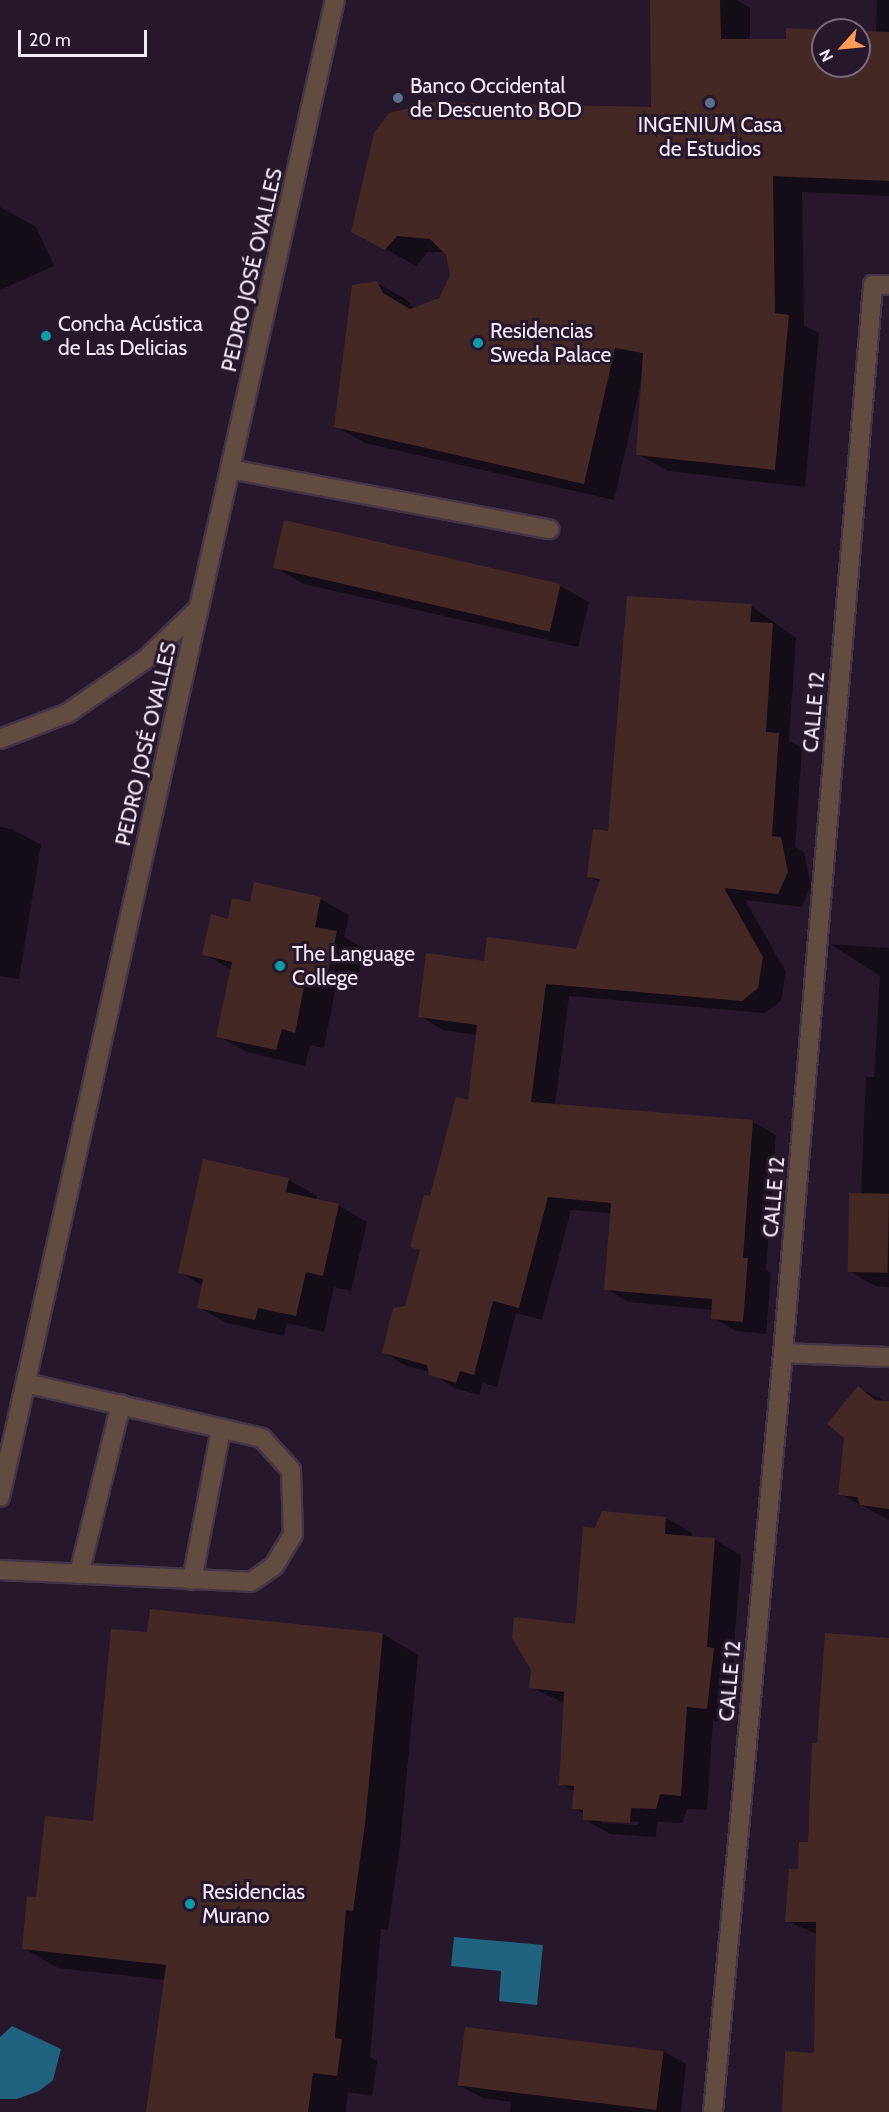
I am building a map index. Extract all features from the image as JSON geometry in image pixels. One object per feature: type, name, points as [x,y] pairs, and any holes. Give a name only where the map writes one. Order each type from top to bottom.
[{"type":"street","name":"PEDRO JOSÉ OVALLES","points":[[0,1497],[336,0]]},
{"type":"street","name":"CALLE 12","points":[[714,2112],[881,285]]},
{"type":"street","points":[[230,469],[549,529]]},
{"type":"street","points":[[0,739],[68,713],[146,659],[199,608]]},
{"type":"street","points":[[783,1353],[889,1357]]},
{"type":"street","points":[[0,1570],[251,1582],[273,1566],[293,1534],[291,1470],[262,1438],[26,1383]]},
{"type":"street","points":[[79,1574],[121,1404]]},
{"type":"street","points":[[192,1580],[221,1428]]},
{"type":"water","points":[[454,1937],[543,1945],[537,2005],[499,2001],[501,1971],[451,1966]]},
{"type":"water","points":[[12,2026],[61,2049],[53,2080],[39,2091],[17,2099],[0,2099],[0,2037]]},
{"type":"building","points":[[650,0],[720,0],[721,39],[786,39],[786,28],[811,29],[811,78],[871,78],[871,31],[889,32],[889,181],[773,176],[775,313],[789,315],[775,470],[636,455],[643,353],[615,348],[584,484],[334,427],[352,285],[377,281],[383,293],[410,309],[439,298],[450,275],[446,255],[430,239],[397,236],[385,250],[351,232],[374,133],[389,113],[433,102],[651,107]]},
{"type":"building","points":[[284,520],[561,584],[550,632],[273,568]]},
{"type":"building","points":[[627,596],[752,604],[750,622],[773,623],[766,732],[779,733],[772,836],[781,837],[788,872],[778,894],[724,888],[763,957],[758,988],[742,1001],[546,984],[531,1102],[753,1120],[743,1258],[748,1258],[743,1322],[711,1319],[712,1299],[604,1290],[611,1203],[548,1197],[519,1308],[493,1301],[474,1375],[460,1371],[456,1383],[429,1375],[427,1365],[382,1353],[393,1308],[405,1306],[420,1250],[410,1247],[424,1195],[430,1196],[456,1097],[468,1100],[477,1025],[418,1017],[426,953],[484,961],[487,937],[576,949],[600,879],[587,877],[593,829],[608,831]]},
{"type":"building","name":"The Language College","points":[[254,882],[321,897],[315,927],[337,931],[327,976],[307,971],[295,1033],[282,1029],[276,1050],[216,1037],[232,962],[202,955],[211,914],[228,919],[232,898],[250,902]]},
{"type":"building","points":[[203,1159],[289,1178],[286,1192],[339,1204],[323,1276],[306,1272],[296,1316],[258,1308],[255,1320],[197,1308],[203,1279],[178,1273]]},
{"type":"building","points":[[849,1193],[889,1194],[888,1273],[848,1272]]},
{"type":"building","points":[[858,1386],[875,1400],[889,1401],[889,1509],[860,1505],[857,1497],[838,1495],[844,1438],[827,1424]]},
{"type":"building","points":[[602,1511],[666,1517],[665,1534],[715,1538],[707,1647],[714,1648],[707,1709],[687,1707],[681,1796],[660,1794],[656,1809],[631,1808],[630,1823],[583,1820],[583,1810],[572,1809],[574,1786],[559,1785],[564,1692],[529,1688],[531,1670],[512,1638],[514,1617],[575,1624],[583,1527],[595,1528]]},
{"type":"building","points":[[150,1609],[383,1633],[365,1824],[353,1911],[346,1910],[335,2038],[342,2039],[337,2076],[313,2073],[308,2112],[146,2112],[166,1965],[22,1949],[27,1896],[36,1897],[45,1816],[93,1821],[111,1629],[147,1632]]},
{"type":"building","points":[[825,1633],[889,1638],[889,2112],[782,2112],[785,2051],[814,2053],[816,1922],[785,1922],[789,1869],[798,1869],[799,1842],[808,1842],[812,1743],[817,1743]]},
{"type":"building","points":[[465,2027],[664,2051],[656,2110],[458,2086]]},
{"type":"place","name":"Banco Occidental de Descuento BOD","points":[[398,98]]},
{"type":"place","name":"INGENIUM Casa de Estudios","points":[[710,103]]},
{"type":"place","name":"Concha Acústica de Las Delicias","points":[[46,336]]},
{"type":"place","name":"Residencias Sweda Palace","points":[[478,343]]},
{"type":"place","name":"The Language College","points":[[280,966]]},
{"type":"place","name":"Residencias Murano","points":[[190,1904]]}]
